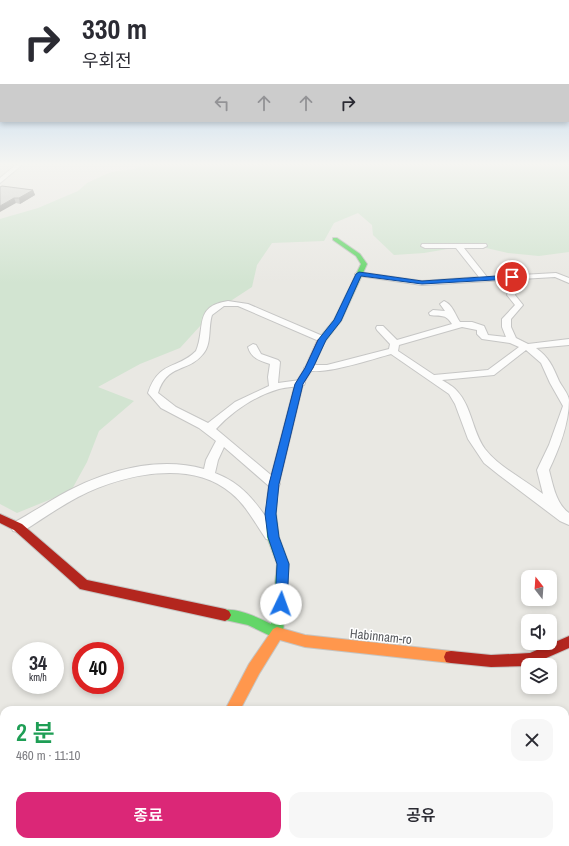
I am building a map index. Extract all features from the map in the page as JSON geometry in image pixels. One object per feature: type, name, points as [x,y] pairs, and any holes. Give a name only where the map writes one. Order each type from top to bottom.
[{"type":"street","points":[[234,706],[254,669],[278,633],[283,564],[273,537],[271,514],[274,484],[300,383],[322,340],[337,321],[364,264],[362,260],[335,239]]},
{"type":"street","points":[[424,246],[483,246]]},
{"type":"street","points":[[458,246],[485,279]]},
{"type":"street","points":[[359,274],[422,282],[556,275],[569,281]]},
{"type":"street","points":[[512,340],[506,322],[507,317],[518,308],[519,305],[511,295],[514,289]]},
{"type":"street","points":[[274,484],[209,429],[158,401],[154,393],[155,384],[160,376],[171,368],[198,355],[202,348],[205,324],[212,309],[221,305],[238,304],[322,340]]},
{"type":"street","points":[[444,304],[458,325]]},
{"type":"street","points":[[433,313],[442,313],[451,316]]},
{"type":"street","points":[[309,368],[327,368],[394,347],[426,334],[458,325],[476,325],[481,328],[482,334],[485,337],[512,340],[541,356],[546,362],[555,383],[568,406],[555,445],[543,470],[550,495],[559,513]]},
{"type":"street","points":[[380,328],[394,347],[453,392],[458,398],[471,434],[477,446],[483,453],[501,470],[569,520]]},
{"type":"street","points":[[434,378],[490,373],[525,347],[569,342]]},
{"type":"street","points":[[253,347],[256,354],[262,358],[275,362],[272,377],[274,386]]},
{"type":"street","points":[[209,429],[230,410],[274,386],[286,383],[300,383]]},
{"type":"street","points":[[208,475],[212,460],[222,440]]},
{"type":"street","points":[[18,527],[73,494],[128,473],[160,468],[187,469],[208,475],[234,488],[248,502],[273,537]]},
{"type":"street","name":"Habinnam-ro","points":[[0,518],[18,527],[84,585],[236,616],[278,633],[305,641],[491,661],[530,659],[569,642]]},
{"type":"green space","points":[[49,203],[569,203],[569,252],[539,256],[508,253],[482,247],[459,247],[424,253],[394,255],[373,235],[372,225],[358,213],[334,223],[324,241],[272,243],[257,265],[252,287],[229,302],[201,325],[180,348],[140,364],[98,387],[134,401],[99,431],[87,462],[71,491],[17,513],[0,504],[0,219]]},
{"type":"traffic: fast","points":[[321,341],[337,321],[364,264],[358,255],[335,239]]},
{"type":"traffic: fast","points":[[225,615],[249,620],[277,633],[283,564],[273,537],[271,513],[272,500]]},
{"type":"traffic: slow","points":[[234,706],[254,669],[277,633],[305,641],[451,657]]},
{"type":"traffic: jam","points":[[272,500],[274,484],[299,384],[309,368],[321,341]]},
{"type":"traffic: jam","points":[[0,518],[18,527],[84,585],[225,615]]},
{"type":"traffic: jam","points":[[451,657],[491,661],[530,659],[569,642]]},
{"type":"route","points":[[281,604],[283,564],[273,537],[271,514],[274,484],[299,384],[309,368],[322,340],[337,321],[357,282],[359,274],[422,282],[512,277]]}]
